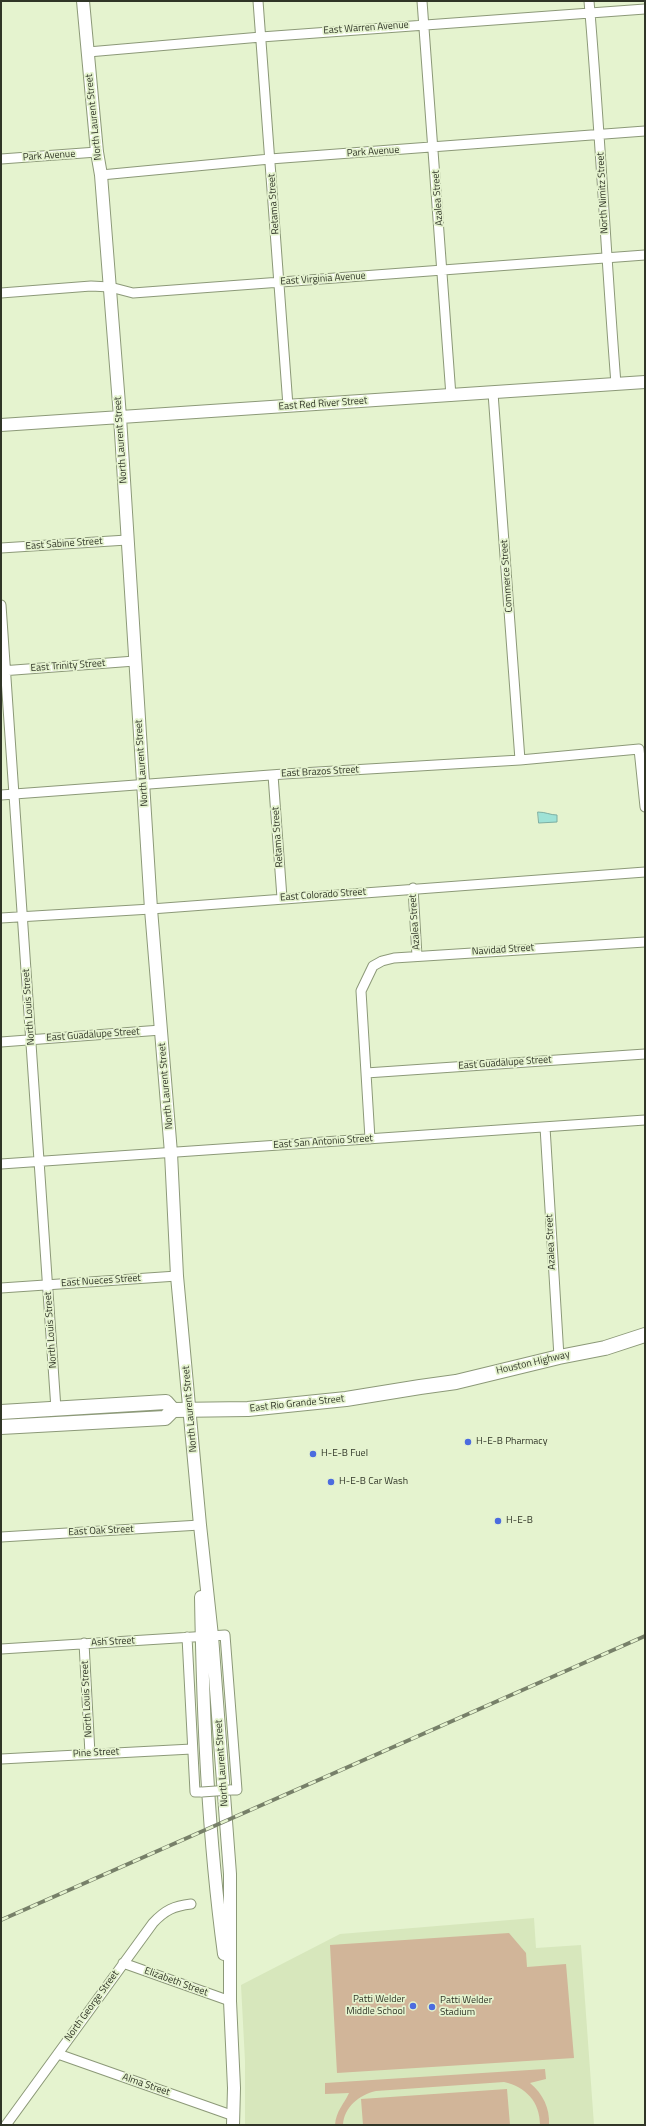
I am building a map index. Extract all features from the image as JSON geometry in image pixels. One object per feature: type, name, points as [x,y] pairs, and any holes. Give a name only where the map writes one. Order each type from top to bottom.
[{"type":"main road","name":"North Laurent Street","points":[[83,1],[97,152],[101,175],[120,417],[151,908],[171,1153],[178,1276],[200,1525],[207,1636],[216,1890],[230,2001],[234,2121]]},
{"type":"main road","name":"East Red River Street","points":[[1,425],[645,382]]},
{"type":"main road","name":"Houston Highway","points":[[420,1387],[456,1382],[559,1357],[605,1348],[645,1335]]},
{"type":"main road","name":"East Rio Grande Street","points":[[1,1427],[165,1418],[173,1410],[248,1409],[346,1399],[420,1387]]},
{"type":"main road","name":"East Rio Grande Street","points":[[1,1412],[166,1402],[173,1410]]},
{"type":"street","name":"Retama Street","points":[[258,1],[288,406]]},
{"type":"street","name":"Azalea Street","points":[[422,1],[443,270],[451,396]]},
{"type":"street","name":"North Nimitz Street","points":[[589,1],[600,134],[606,257],[616,384]]},
{"type":"street","name":"East Warren Avenue","points":[[88,52],[424,24],[645,9]]},
{"type":"street","name":"Park Avenue","points":[[101,175],[270,160],[645,131]]},
{"type":"street","name":"Park Avenue","points":[[1,159],[97,152]]},
{"type":"street","name":"East Virginia Avenue","points":[[1,293],[91,286],[110,287],[133,293],[645,255]]},
{"type":"street","name":"Commerce Street","points":[[493,393],[520,760]]},
{"type":"street","name":"East Sabine Street","points":[[1,548],[127,540]]},
{"type":"street","name":"North Louis Street","points":[[1,605],[3,671],[40,1161],[56,1409]]},
{"type":"street","name":"East Trinity Street","points":[[3,671],[136,661]]},
{"type":"street","name":"East Brazos Street","points":[[1,795],[273,775],[520,760],[639,749],[645,807]]},
{"type":"street","name":"Retama Street","points":[[273,775],[282,898]]},
{"type":"street","name":"East Colorado Street","points":[[1,918],[645,872]]},
{"type":"street","name":"Azalea Street","points":[[413,888],[417,956]]},
{"type":"street","name":"Navidad Street","points":[[366,1073],[361,991],[373,966],[382,961],[417,956],[645,942]]},
{"type":"street","name":"East Guadalupe Street","points":[[1,1042],[161,1030]]},
{"type":"street","name":"East Guadalupe Street","points":[[366,1073],[645,1054]]},
{"type":"street","points":[[366,1073],[370,1139]]},
{"type":"street","name":"East San Antonio Street","points":[[1,1164],[645,1120]]},
{"type":"street","name":"Azalea Street","points":[[545,1127],[559,1357]]},
{"type":"street","name":"East Nueces Street","points":[[1,1288],[178,1276]]},
{"type":"street","name":"East Oak Street","points":[[1,1536],[200,1525]]},
{"type":"street","name":"Ash Street","points":[[1,1649],[225,1635],[236,1790],[195,1792],[192,1749]]},
{"type":"street","points":[[187,1637],[192,1749]]},
{"type":"street","name":"North Louis Street","points":[[84,1644],[90,1754]]},
{"type":"street","name":"Pine Street","points":[[1,1759],[192,1749]]},
{"type":"street","name":"North George Street","points":[[6,2125],[123,1963],[164,1912],[175,1906],[191,1904]]},
{"type":"street","name":"Elizabeth Street","points":[[123,1963],[230,2001]]},
{"type":"street","name":"Alma Street","points":[[58,2054],[234,2121]]},
{"type":"shaded area","name":"Patti Welder Middle School","points":[[534,1918],[536,1948],[581,1945],[594,2125],[245,2125],[245,2061],[241,1985],[340,1934]]},
{"type":"shaded area","name":"Patti Welder Stadium","points":[[509,1933],[526,1953],[527,1967],[566,1964],[574,2058],[337,2073],[330,1945]]},
{"type":"shaded area","points":[[545,2069],[546,2079],[530,2083],[539,2092],[545,2102],[549,2125],[540,2125],[537,2109],[530,2097],[525,2092],[512,2084],[504,2082],[376,2091],[364,2095],[349,2107],[343,2125],[335,2125],[339,2112],[349,2093],[325,2094],[325,2083]]},
{"type":"shaded area","points":[[507,2089],[510,2125],[363,2125],[361,2099]]},
{"type":"water","points":[[538,812],[557,815],[557,822],[539,823]]},
{"type":"railway","points":[[1,1920],[645,1636]]},
{"type":"place","name":"H-E-B Pharmacy","points":[[468,1442]]},
{"type":"place","name":"H-E-B Fuel","points":[[313,1454]]},
{"type":"place","name":"H-E-B Car Wash","points":[[331,1482]]},
{"type":"place","name":"H-E-B","points":[[498,1521]]},
{"type":"place","name":"Patti Welder Middle School","points":[[413,2006]]},
{"type":"place","name":"Patti Welder Stadium","points":[[432,2007]]}]
